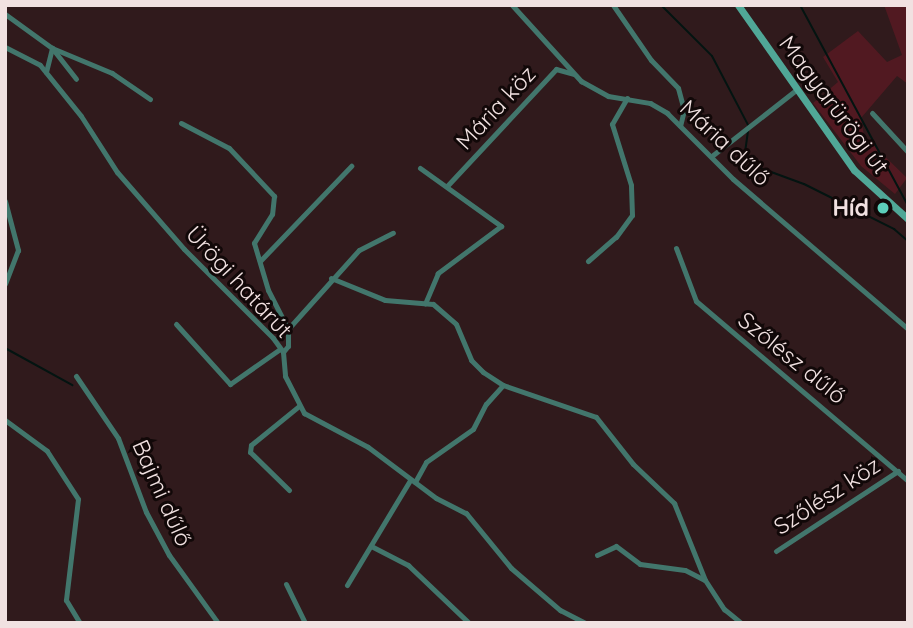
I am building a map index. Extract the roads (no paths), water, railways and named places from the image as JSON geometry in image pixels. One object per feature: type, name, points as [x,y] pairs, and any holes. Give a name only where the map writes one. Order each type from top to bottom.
[{"type":"main road","name":"Magyarürögi út","points":[[738,5],[854,170],[905,217]]},
{"type":"street","name":"Mária dűlő","points":[[512,5],[576,76],[608,96],[650,103],[680,126],[713,155],[733,178],[908,329]]},
{"type":"street","points":[[613,5],[651,60],[678,88],[684,110],[680,126]]},
{"type":"street","points":[[5,14],[52,48],[112,74],[150,99]]},
{"type":"street","name":"Ürögi határút","points":[[5,47],[24,54],[46,72],[81,116],[117,172],[184,249],[254,315],[282,351],[285,376],[299,406],[312,420],[368,447],[412,481],[466,513],[511,568],[560,610],[586,623]]},
{"type":"street","points":[[46,72],[52,48]]},
{"type":"street","points":[[52,48],[76,79]]},
{"type":"street","name":"Mária köz","points":[[447,186],[556,69],[576,76]]},
{"type":"street","points":[[713,155],[796,90]]},
{"type":"street","points":[[588,261],[616,237],[632,215],[631,185],[620,157],[612,124],[626,98]]},
{"type":"street","points":[[872,113],[908,152]]},
{"type":"street","points":[[176,324],[230,384],[288,346],[288,329],[268,290],[254,238],[272,214],[274,195],[229,148],[181,123]]},
{"type":"street","points":[[260,261],[351,166]]},
{"type":"street","points":[[421,168],[501,226],[438,272],[425,303]]},
{"type":"street","points":[[5,201],[18,250],[5,284]]},
{"type":"street","points":[[288,329],[331,278],[359,250],[393,233]]},
{"type":"street","name":"Szőlész dűlő","points":[[676,248],[696,301],[908,481]]},
{"type":"street","points":[[331,278],[385,300],[425,303],[445,312],[463,334],[475,366],[503,385],[596,417],[608,427],[633,464],[674,503],[705,580],[724,609],[741,623]]},
{"type":"street","name":"Bajmi dűlő","points":[[76,376],[118,438],[137,491],[169,555],[218,623]]},
{"type":"street","points":[[347,585],[426,462],[473,429],[486,404],[503,385]]},
{"type":"street","points":[[289,490],[250,452],[251,445],[299,406]]},
{"type":"street","points":[[5,420],[47,451],[78,499],[66,600],[80,623]]},
{"type":"street","name":"Szőlész köz","points":[[776,551],[898,471]]},
{"type":"street","points":[[371,546],[408,565],[468,623]]},
{"type":"street","points":[[597,555],[616,546],[640,564],[685,570],[705,580]]},
{"type":"street","points":[[286,584],[305,623]]},
{"type":"waterway","points":[[661,5],[712,56],[748,125]]},
{"type":"waterway","points":[[800,5],[907,204],[908,214]]},
{"type":"waterway","points":[[748,131],[745,152],[755,166],[804,184],[894,229],[908,241]]},
{"type":"waterway","points":[[5,348],[72,385]]},
{"type":"place","name":"Híd","points":[[883,208]]}]
